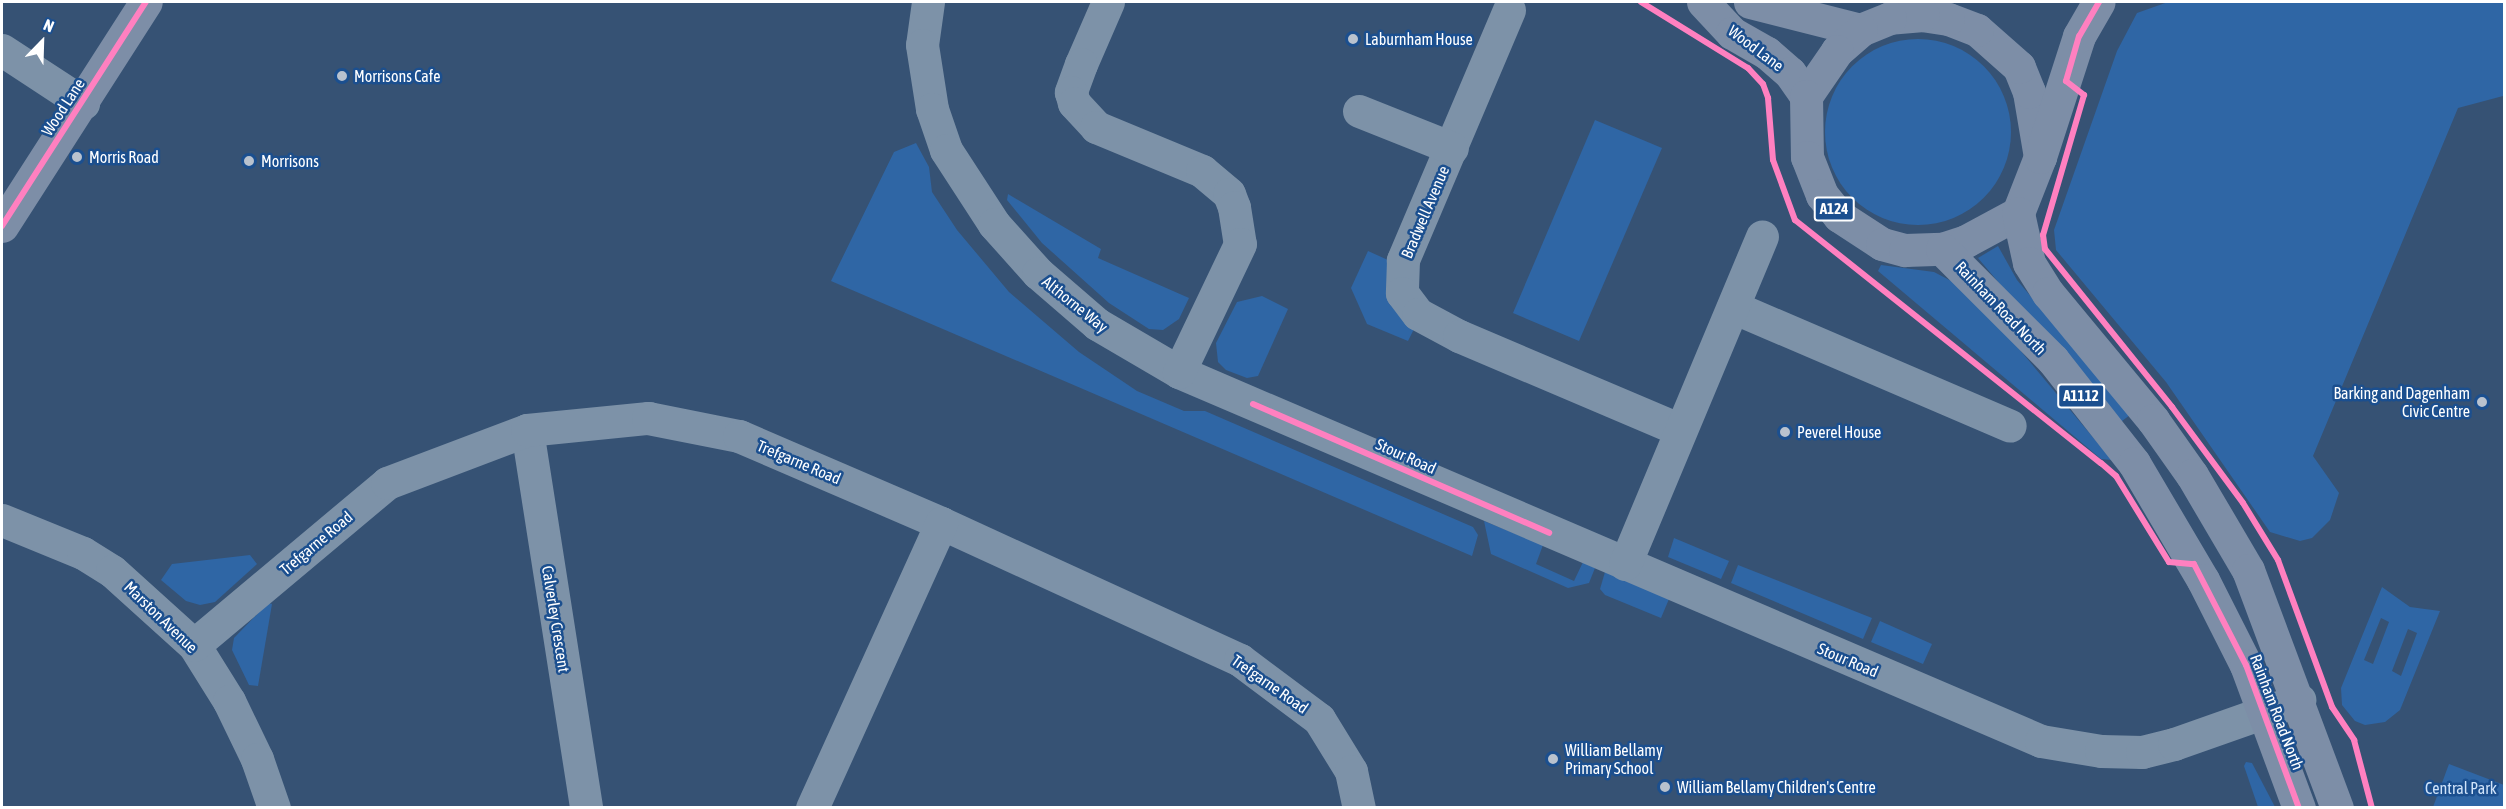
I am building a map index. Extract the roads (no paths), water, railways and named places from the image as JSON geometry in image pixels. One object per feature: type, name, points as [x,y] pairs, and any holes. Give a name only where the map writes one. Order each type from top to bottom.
[{"type":"main road","name":"Wood Lane","points":[[2,226],[146,2]]},
{"type":"main road","name":"Wood Lane","points":[[1703,2],[1732,33],[1767,53],[1790,74],[1806,96]]},
{"type":"main road","name":"Wood Lane","points":[[1750,2],[1861,30]]},
{"type":"main road","points":[[1806,96],[1837,51],[1861,30],[1890,18],[1923,15],[1959,2]]},
{"type":"main road","points":[[2018,213],[2040,157],[2079,36],[2099,2]]},
{"type":"main road","points":[[1923,15],[1977,30],[2019,67],[2030,92],[2040,157]]},
{"type":"main road","name":"A124","points":[[1806,96],[1807,157],[1822,195],[1839,216],[1882,244],[1905,250],[1942,249],[1966,241],[2018,213]]},
{"type":"main road","name":"Rainham Road North","points":[[2018,213],[2029,264],[2048,292],[2153,420],[2192,475],[2248,570],[2299,700],[2337,807]]},
{"type":"main road","name":"Rainham Road North","points":[[1942,249],[2053,360],[2134,463],[2203,579],[2246,665],[2299,807]]},
{"type":"street","name":"Althorne Way","points":[[928,2],[922,45],[932,109],[946,150],[994,224],[1038,273],[1096,324],[1179,372]]},
{"type":"street","points":[[1108,2],[1077,73],[1071,92],[1074,104],[1096,127],[1202,171],[1229,194],[1240,244],[1179,372]]},
{"type":"street","name":"Bradwell Avenue","points":[[1509,10],[1403,260],[1402,292],[1418,314],[1458,336],[1680,430]]},
{"type":"street","points":[[2,50],[83,103]]},
{"type":"street","points":[[1359,111],[1452,148]]},
{"type":"street","points":[[1625,564],[1762,236]]},
{"type":"street","points":[[1733,307],[2010,426]]},
{"type":"street","name":"Stour Road","points":[[1179,372],[1549,533],[2041,741],[2102,751],[2142,752],[2299,700]]},
{"type":"street","name":"Trefgarne Road","points":[[194,645],[387,483],[527,430],[648,418],[739,436],[941,522],[1240,660],[1319,719],[1351,771],[1359,807]]},
{"type":"street","name":"Calverley Crescent","points":[[527,430],[586,807]]},
{"type":"street","name":"Marston Avenue","points":[[2,520],[83,553],[112,571],[194,645],[248,740],[274,807]]},
{"type":"street","points":[[812,807],[941,522]]},
{"type":"place","name":"Laburnham House","points":[[1353,39]]},
{"type":"place","name":"Morrisons Cafe","points":[[342,76]]},
{"type":"place","name":"Morris Road","points":[[77,157]]},
{"type":"place","name":"Morrisons","points":[[249,161]]},
{"type":"place","name":"Barking and Dagenham Civic Centre","points":[[2482,402]]},
{"type":"place","name":"Peverel House","points":[[1785,432]]},
{"type":"place","name":"William Bellamy Primary School","points":[[1553,759]]},
{"type":"place","name":"William Bellamy Children's Centre","points":[[1665,787]]},
{"type":"park label","name":"Central Park","points":[[2461,788]]}]
